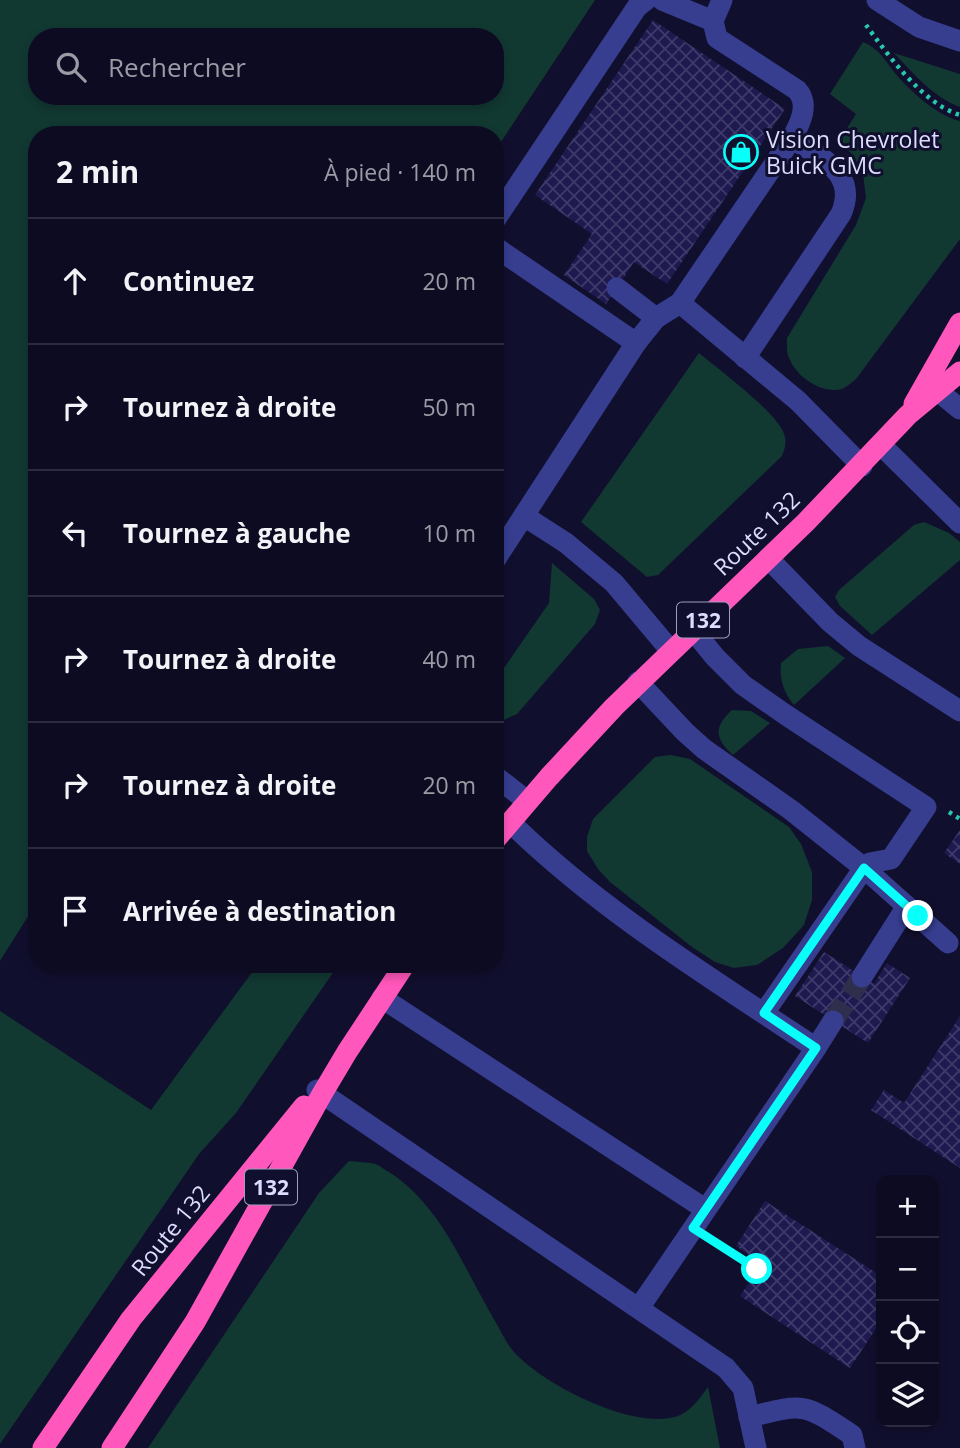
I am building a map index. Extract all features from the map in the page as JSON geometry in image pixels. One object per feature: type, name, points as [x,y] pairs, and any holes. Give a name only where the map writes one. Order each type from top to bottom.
[{"type":"highway","name":"Route 132","points":[[504,829],[638,682],[881,445],[932,386],[960,323]]},
{"type":"highway","name":"Route 132","points":[[932,386],[960,372]]},
{"type":"highway","name":"Route 132","points":[[43,1448],[131,1319],[319,1092],[399,973]]},
{"type":"highway","name":"Route 132","points":[[112,1448],[195,1322],[319,1092]]},
{"type":"street","points":[[504,206],[637,7],[646,0]]},
{"type":"street","points":[[662,0],[713,21]]},
{"type":"street","points":[[504,546],[636,343],[656,318],[680,303],[800,124],[804,106],[802,96],[797,90],[717,38],[713,21],[722,0]]},
{"type":"street","points":[[877,0],[919,27],[960,40]]},
{"type":"street","points":[[745,358],[847,201],[847,189],[842,176],[792,138]]},
{"type":"street","points":[[504,253],[636,343]]},
{"type":"street","points":[[617,288],[656,318]]},
{"type":"street","points":[[680,303],[798,401],[862,466]]},
{"type":"street","points":[[932,386],[960,409]]},
{"type":"street","points":[[881,445],[960,523]]},
{"type":"street","points":[[524,516],[566,542],[614,583],[671,650]]},
{"type":"street","points":[[768,558],[841,632],[960,712]]},
{"type":"street","points":[[693,630],[743,685],[926,807],[891,859],[870,863],[864,868],[764,1013]]},
{"type":"street","points":[[638,682],[704,749],[791,810],[864,868],[948,943]]},
{"type":"street","points":[[504,783],[527,801]]},
{"type":"street","points":[[510,822],[584,887],[687,962],[816,1048]]},
{"type":"street","points":[[862,976],[907,906]]},
{"type":"street","points":[[382,998],[705,1209]]},
{"type":"street","points":[[639,1308],[833,1021]]},
{"type":"street","points":[[319,1092],[726,1368],[743,1388],[756,1448]]},
{"type":"street","points":[[749,1417],[787,1408],[808,1408],[852,1435],[855,1448]]},
{"type":"path","points":[[879,43],[927,95],[960,115]]},
{"type":"path","points":[[693,1228],[757,1269]]},
{"type":"green space","points":[[0,0],[595,0],[504,137],[504,126],[28,126],[28,916],[0,961]]},
{"type":"green space","points":[[863,42],[880,53],[901,80],[921,99],[944,115],[960,121],[960,239],[856,379],[844,388],[834,390],[819,387],[799,373],[789,357],[787,338],[856,225],[866,198],[863,174],[852,154],[839,141],[856,114],[830,94]]},
{"type":"green space","points":[[894,53],[960,74],[960,107],[933,91]]},
{"type":"green space","points":[[699,353],[771,415],[784,434],[785,448],[782,456],[658,575],[647,577],[581,522]]},
{"type":"green space","points":[[924,522],[949,533],[960,542],[960,560],[872,635],[840,606],[835,597],[839,590],[914,525]]},
{"type":"green space","points":[[552,563],[594,599],[600,610],[595,624],[517,714],[504,720],[504,668],[549,603]]},
{"type":"green space","points":[[828,646],[845,658],[794,705],[783,686],[781,663],[798,649]]},
{"type":"green space","points":[[732,710],[751,711],[770,723],[733,755],[723,744],[719,733],[719,727]]},
{"type":"green space","points":[[671,755],[690,759],[789,827],[801,844],[812,872],[812,900],[804,925],[783,948],[757,965],[734,968],[715,962],[692,947],[610,882],[587,851],[587,837],[593,819],[655,757]]},
{"type":"green space","points":[[251,973],[333,973],[236,1113],[199,1154],[0,1444],[0,1011],[151,1110]]},
{"type":"green space","points":[[349,1161],[379,1165],[408,1186],[424,1202],[450,1240],[507,1342],[529,1366],[591,1402],[638,1417],[660,1419],[683,1414],[708,1387],[720,1448],[148,1448],[319,1193]]},
{"type":"building","points":[[653,20],[785,109],[667,284],[634,262],[606,304],[564,275],[592,234],[535,195]]},
{"type":"building","points":[[960,830],[960,864],[944,853]]},
{"type":"building","points":[[824,952],[874,984],[887,963],[910,978],[868,1043],[795,996]]},
{"type":"building","points":[[960,1016],[960,1168],[871,1110],[884,1090],[904,1103]]},
{"type":"building","points":[[765,1201],[876,1273],[876,1329],[850,1368],[740,1296],[762,1263],[736,1246]]},
{"type":"tunnel","points":[[833,1021],[862,977]]},
{"type":"place","name":"Vision Chevrolet Buick GMC","points":[[741,152]]},
{"type":"route","points":[[757,1269],[693,1228],[816,1048],[764,1013],[864,868],[918,916]]}]
